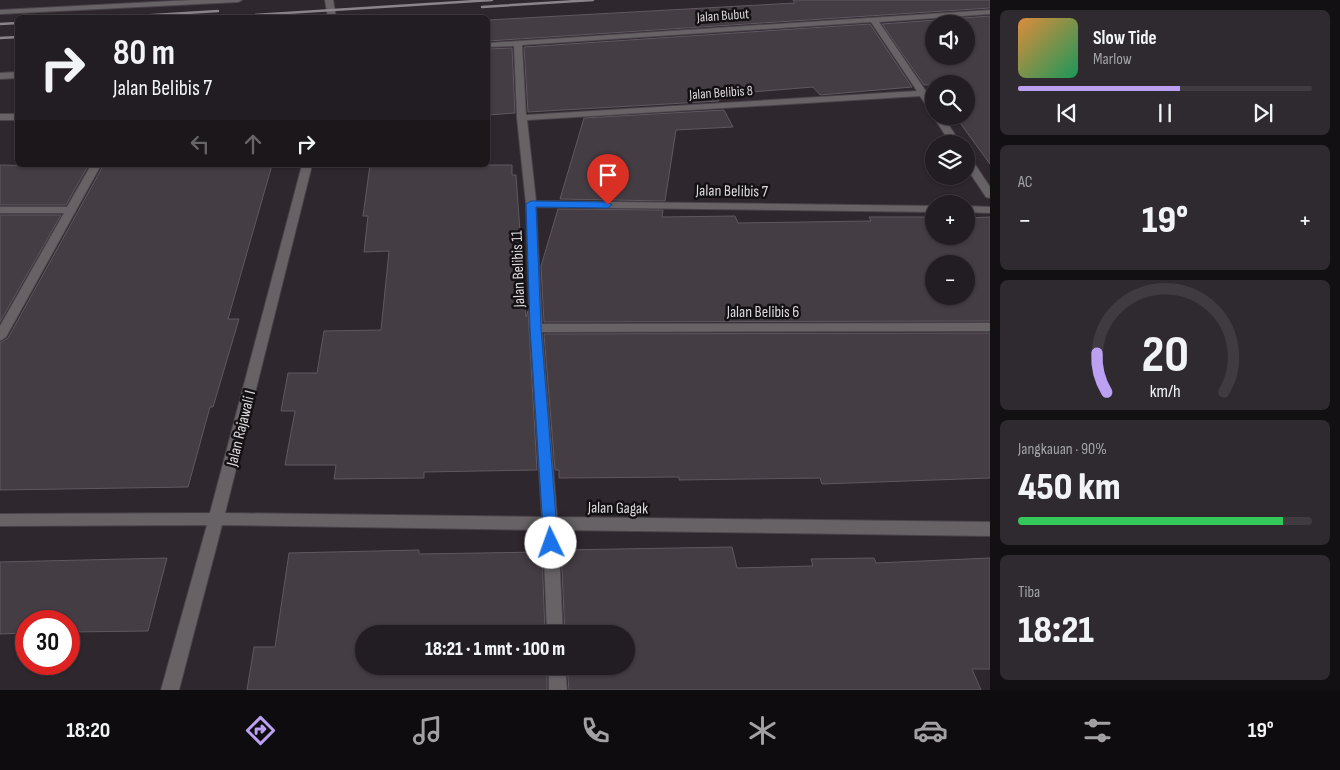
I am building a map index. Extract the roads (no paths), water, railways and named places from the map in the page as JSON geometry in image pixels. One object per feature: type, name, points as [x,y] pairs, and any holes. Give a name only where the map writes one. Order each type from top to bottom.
[{"type":"street","points":[[0,12],[238,0]]},
{"type":"street","points":[[329,0],[331,14]]},
{"type":"street","name":"Jalan Bubut","points":[[490,45],[990,12]]},
{"type":"street","points":[[873,19],[925,97]]},
{"type":"street","name":"Jalan Belibis 11","points":[[518,43],[522,118],[531,204],[536,328],[550,524],[555,625]]},
{"type":"street","points":[[0,76],[15,75]]},
{"type":"street","name":"Jalan Belibis 8","points":[[522,118],[922,93]]},
{"type":"street","points":[[0,117],[15,117]]},
{"type":"street","points":[[0,337],[3,324],[72,210],[95,167]]},
{"type":"street","name":"Jalan Rajawali I","points":[[170,690],[216,520],[306,167]]},
{"type":"street","points":[[975,172],[990,195]]},
{"type":"street","name":"Jalan Belibis 7","points":[[531,204],[925,209]]},
{"type":"street","points":[[975,209],[990,210]]},
{"type":"street","points":[[0,210],[72,210]]},
{"type":"street","name":"Jalan Belibis 6","points":[[536,328],[990,327]]},
{"type":"street","name":"Jalan Gagak","points":[[0,520],[216,520],[990,528]]},
{"type":"street","points":[[557,675],[558,690]]},
{"type":"railway","points":[[255,15],[492,0]]},
{"type":"railway","points":[[482,7],[593,0]]},
{"type":"railway","points":[[153,15],[218,11]]},
{"type":"railway","points":[[0,24],[15,23]]},
{"type":"railway","points":[[0,38],[15,37]]}]
